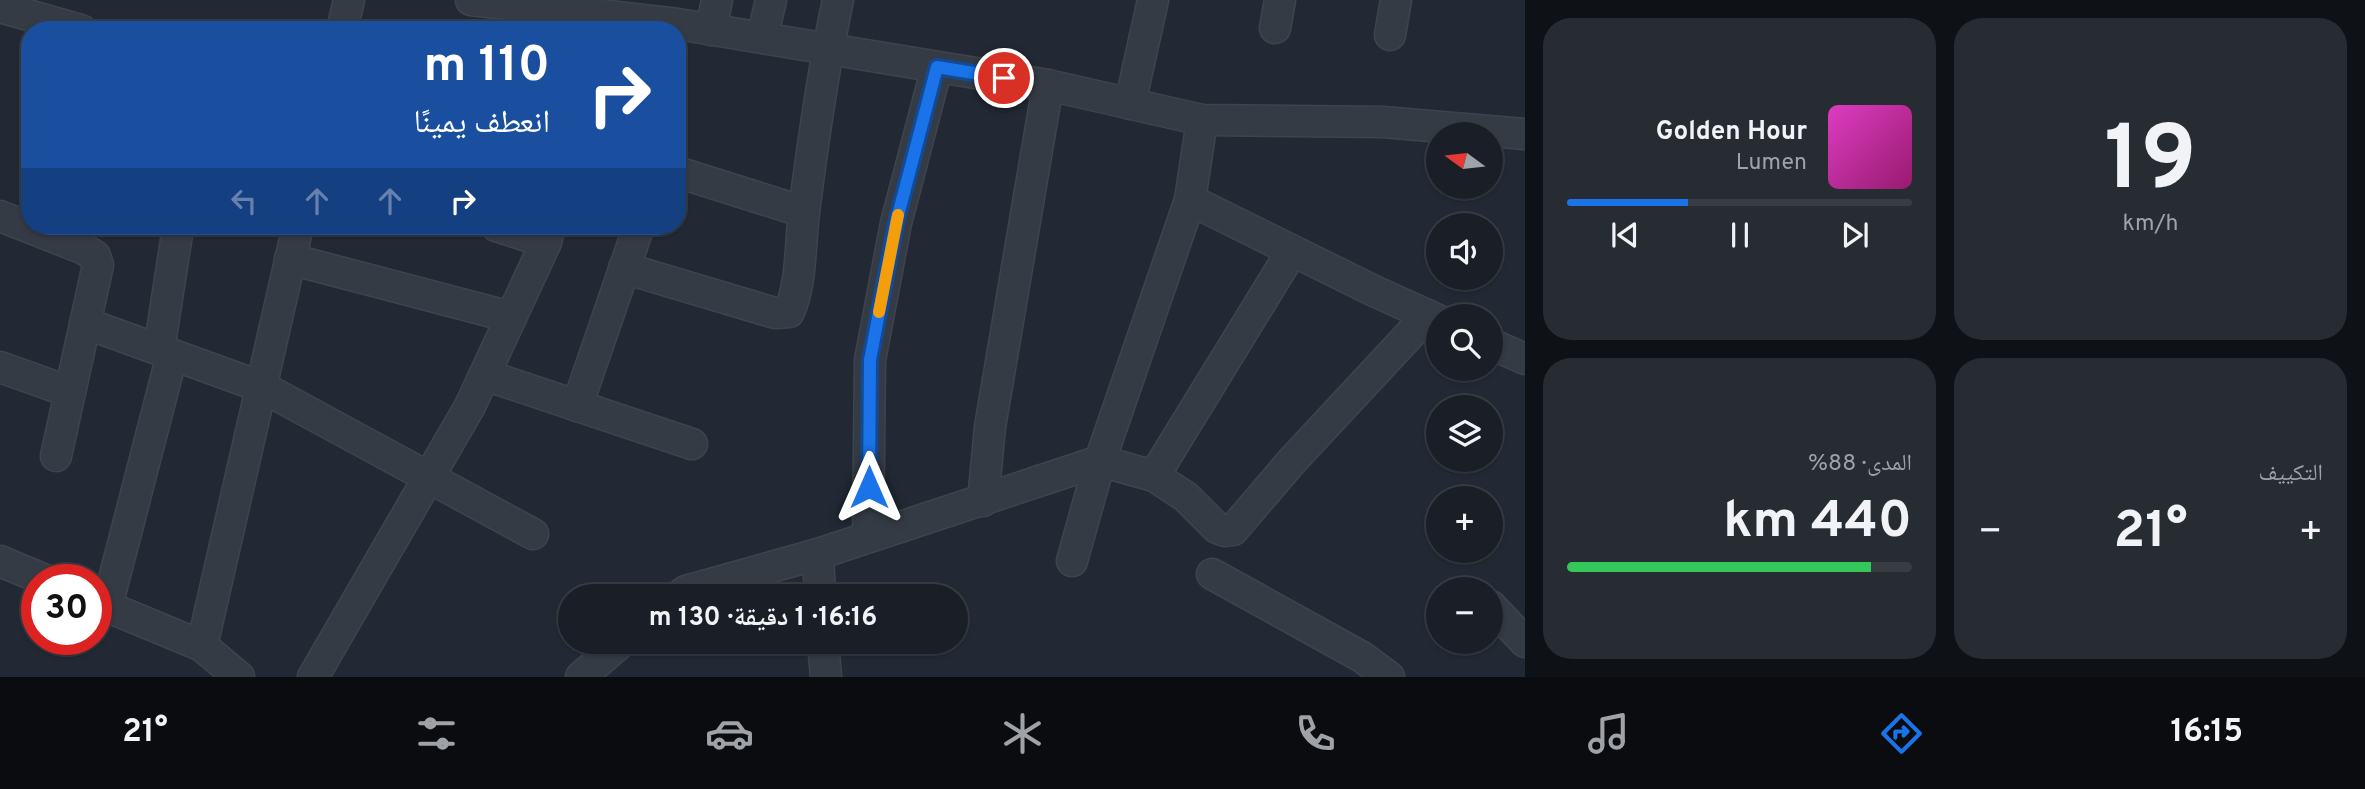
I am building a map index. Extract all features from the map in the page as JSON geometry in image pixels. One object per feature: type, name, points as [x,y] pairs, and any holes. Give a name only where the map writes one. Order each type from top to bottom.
[{"type":"street","points":[[344,21],[349,0]]},
{"type":"street","points":[[471,0],[636,21]]},
{"type":"street","points":[[711,30],[717,0]]},
{"type":"street","points":[[762,38],[771,0]]},
{"type":"street","points":[[624,268],[775,313],[789,312],[795,297],[827,49],[838,0]]},
{"type":"street","points":[[1130,104],[1153,0]]},
{"type":"street","points":[[1390,35],[1396,0]]},
{"type":"street","points":[[0,7],[49,21]]},
{"type":"street","points":[[686,28],[1048,85],[1202,120],[1383,122],[1525,134]]},
{"type":"street","points":[[868,537],[870,360],[896,223],[937,67]]},
{"type":"street","points":[[983,501],[990,427],[1048,85]]},
{"type":"street","points":[[1072,561],[1100,461],[1190,200],[1202,120]]},
{"type":"street","points":[[686,175],[804,212]]},
{"type":"street","points":[[1190,200],[1426,315]]},
{"type":"street","points":[[0,216],[21,221]]},
{"type":"street","points":[[56,456],[99,265],[95,256],[75,235]]},
{"type":"street","points":[[112,564],[165,352],[177,235]]},
{"type":"street","points":[[202,646],[296,235]]},
{"type":"street","points":[[313,677],[470,406],[548,235]]},
{"type":"street","points":[[577,405],[636,235]]},
{"type":"street","points":[[1154,476],[1292,251]]},
{"type":"street","points":[[290,259],[512,317]]},
{"type":"street","points":[[85,323],[262,387],[533,534]]},
{"type":"street","points":[[710,584],[818,554],[1100,461],[1154,476],[1186,497],[1217,528],[1233,530],[1292,461],[1426,325]]},
{"type":"street","points":[[1503,349],[1525,359]]},
{"type":"street","points":[[0,367],[70,392]]},
{"type":"street","points":[[485,375],[692,444]]},
{"type":"street","points":[[818,554],[819,584]]},
{"type":"street","points":[[0,561],[21,570]]},
{"type":"street","points":[[1212,574],[1362,657],[1389,677]]},
{"type":"street","points":[[112,608],[202,646],[239,677]]},
{"type":"street","points":[[1503,619],[1525,642]]},
{"type":"street","points":[[581,677],[606,654]]},
{"type":"street","points":[[824,654],[826,677]]},
{"type":"slow traffic","points":[[879,312],[898,215]]},
{"type":"route","points":[[869,487],[870,360],[896,223],[937,67],[1004,78]]}]
